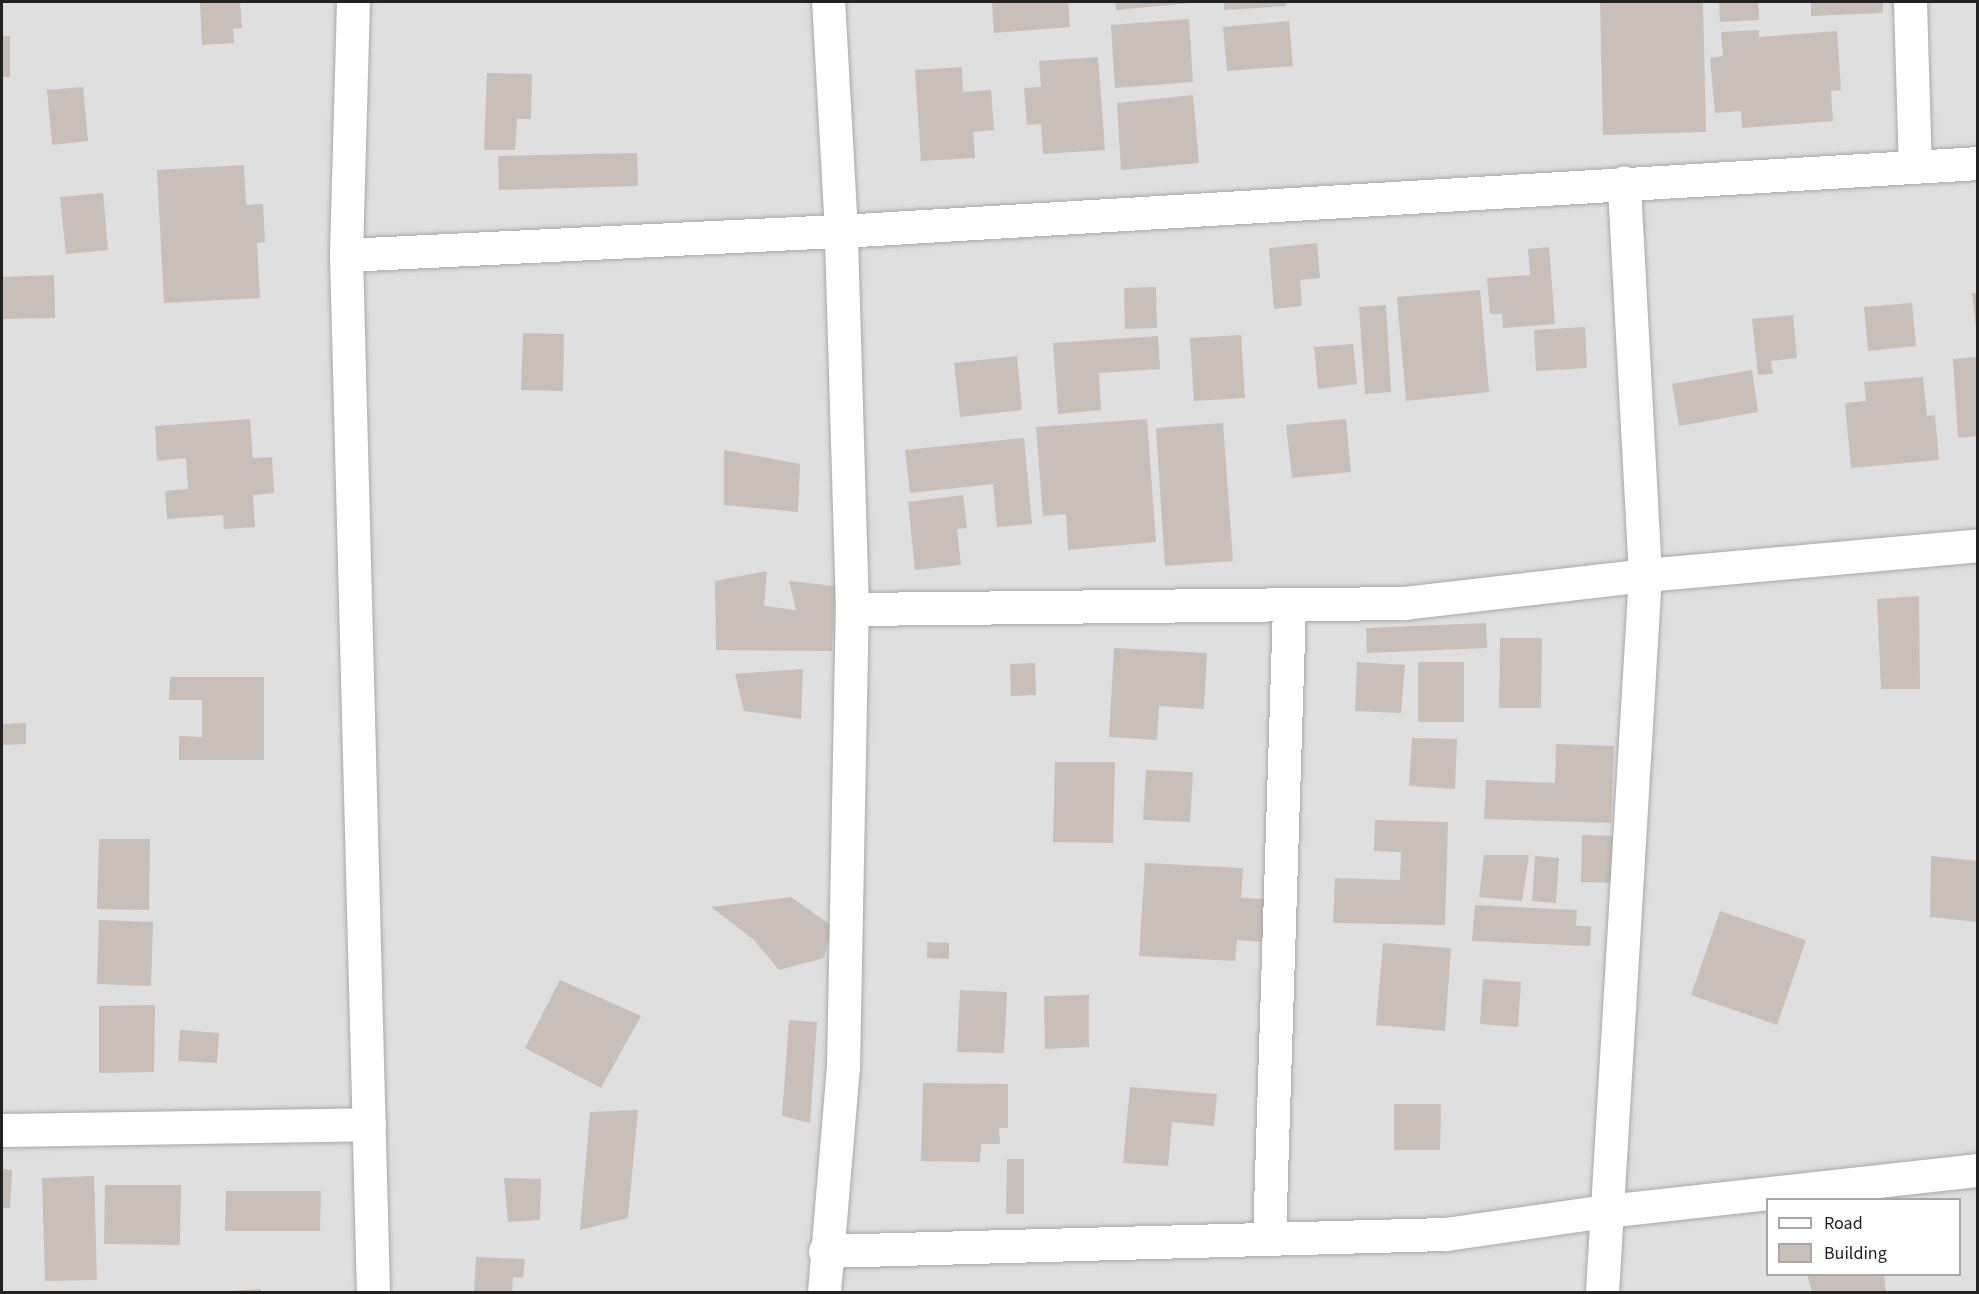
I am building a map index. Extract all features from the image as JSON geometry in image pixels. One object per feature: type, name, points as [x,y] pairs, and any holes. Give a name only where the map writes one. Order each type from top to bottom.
[{"type":"street","points":[[353,2],[346,255],[373,1293]]},
{"type":"street","points":[[824,1293],[825,1251],[843,1067],[852,609],[841,231],[828,2]]},
{"type":"street","points":[[1910,2],[1915,167]]},
{"type":"street","points":[[346,255],[841,231],[1977,163]]},
{"type":"street","points":[[1602,1293],[1645,575],[1624,183]]},
{"type":"street","points":[[852,609],[1404,603],[1645,575],[1977,545]]},
{"type":"street","points":[[1269,1239],[1289,605]]},
{"type":"street","points":[[2,1130],[369,1124]]},
{"type":"street","points":[[825,1251],[1446,1234],[1606,1211],[1977,1170]]},
{"type":"shaded area","points":[[2,2],[1977,2],[1977,1292],[2,1292]]},
{"type":"building","points":[[200,2],[240,2],[242,28],[233,29],[234,43],[202,45]]},
{"type":"building","points":[[992,2],[1068,2],[1070,27],[994,33]]},
{"type":"building","points":[[1115,2],[1190,2],[1190,3],[1116,10]]},
{"type":"building","points":[[1224,2],[1286,2],[1286,6],[1224,10]]},
{"type":"building","points":[[1600,2],[1703,2],[1706,132],[1603,135]]},
{"type":"building","points":[[1719,2],[1758,2],[1759,20],[1720,22]]},
{"type":"building","points":[[1811,2],[1883,2],[1883,13],[1811,16]]},
{"type":"building","points":[[1189,19],[1193,82],[1115,88],[1111,25]]},
{"type":"building","points":[[1289,21],[1293,66],[1227,71],[1223,27]]},
{"type":"building","points":[[1759,30],[1759,37],[1837,31],[1841,90],[1831,91],[1833,121],[1742,128],[1741,111],[1715,113],[1710,58],[1723,56],[1721,32]]},
{"type":"building","points":[[2,36],[10,36],[10,77],[2,77]]},
{"type":"building","points":[[1098,57],[1105,150],[1043,154],[1041,124],[1027,125],[1024,88],[1041,87],[1039,61]]},
{"type":"building","points":[[962,67],[963,92],[991,90],[994,130],[973,132],[975,158],[921,161],[915,70]]},
{"type":"building","points":[[487,73],[532,74],[531,119],[517,119],[515,150],[484,150]]},
{"type":"building","points":[[83,87],[88,141],[52,145],[47,90]]},
{"type":"building","points":[[1193,95],[1199,163],[1121,170],[1117,103]]},
{"type":"building","points":[[637,153],[638,186],[499,190],[498,156]]},
{"type":"building","points":[[244,165],[246,205],[263,204],[265,242],[257,243],[260,298],[164,303],[157,170]]},
{"type":"building","points":[[103,193],[108,250],[66,254],[60,197]]},
{"type":"building","points":[[1317,243],[1320,278],[1300,280],[1302,306],[1274,309],[1269,248]]},
{"type":"building","points":[[1549,247],[1555,324],[1503,328],[1502,314],[1490,314],[1487,278],[1530,275],[1528,249]]},
{"type":"building","points":[[54,275],[55,318],[2,319],[2,277]]},
{"type":"building","points":[[1156,287],[1157,328],[1125,329],[1124,288]]},
{"type":"building","points":[[1480,290],[1489,392],[1406,401],[1397,297]]},
{"type":"building","points":[[1972,293],[1978,293],[1978,327],[1976,327]]},
{"type":"building","points":[[1912,303],[1916,346],[1868,351],[1864,307]]},
{"type":"building","points":[[1386,305],[1391,392],[1365,394],[1359,307]]},
{"type":"building","points":[[1793,315],[1797,358],[1771,361],[1773,374],[1758,375],[1752,319]]},
{"type":"building","points":[[1585,327],[1587,368],[1536,371],[1534,330]]},
{"type":"building","points":[[523,333],[564,334],[563,391],[521,390]]},
{"type":"building","points":[[1241,335],[1245,398],[1194,401],[1190,338]]},
{"type":"building","points":[[1158,336],[1160,369],[1099,373],[1101,410],[1058,414],[1053,343]]},
{"type":"building","points":[[1353,344],[1357,384],[1318,389],[1314,347]]},
{"type":"building","points":[[1017,356],[1022,410],[960,417],[954,363]]},
{"type":"building","points":[[1976,357],[1978,436],[1958,438],[1953,359]]},
{"type":"building","points":[[1752,370],[1758,412],[1679,426],[1672,384]]},
{"type":"building","points":[[1923,377],[1927,416],[1935,415],[1939,460],[1851,468],[1845,403],[1866,401],[1864,382]]},
{"type":"building","points":[[250,419],[253,458],[272,457],[274,493],[253,495],[255,527],[224,529],[223,515],[167,519],[165,491],[188,489],[186,458],[157,461],[155,426]]},
{"type":"building","points":[[1147,419],[1156,542],[1068,550],[1066,514],[1043,516],[1036,427]]},
{"type":"building","points":[[1346,419],[1351,472],[1292,478],[1286,425]]},
{"type":"building","points":[[1223,423],[1233,561],[1165,566],[1156,428]]},
{"type":"building","points":[[1024,438],[1032,524],[997,527],[993,484],[910,493],[905,450]]},
{"type":"building","points":[[724,450],[800,464],[798,512],[724,505]]},
{"type":"building","points":[[963,495],[967,528],[957,529],[961,565],[915,570],[908,502]]},
{"type":"building","points":[[767,571],[764,606],[796,610],[789,581],[835,586],[832,651],[716,650],[715,581]]},
{"type":"building","points":[[1919,596],[1920,689],[1881,689],[1877,599]]},
{"type":"building","points":[[1486,623],[1487,648],[1367,653],[1366,628]]},
{"type":"building","points":[[1500,638],[1542,638],[1541,708],[1499,708]]},
{"type":"building","points":[[1114,648],[1207,653],[1204,709],[1159,706],[1157,740],[1109,737]]},
{"type":"building","points":[[1357,662],[1405,665],[1401,713],[1355,711]]},
{"type":"building","points":[[1418,662],[1464,662],[1464,722],[1418,722]]},
{"type":"building","points":[[1035,663],[1036,695],[1011,696],[1010,664]]},
{"type":"building","points":[[803,669],[801,719],[744,711],[735,674]]},
{"type":"building","points":[[170,677],[264,677],[264,760],[179,760],[179,736],[202,737],[202,700],[169,700]]},
{"type":"building","points":[[26,723],[26,744],[2,745],[2,724]]},
{"type":"building","points":[[1412,738],[1457,739],[1455,789],[1409,786]]},
{"type":"building","points":[[1556,744],[1614,746],[1611,823],[1484,819],[1486,780],[1555,783]]},
{"type":"building","points":[[1055,762],[1115,762],[1113,843],[1053,842]]},
{"type":"building","points":[[1146,770],[1193,772],[1190,822],[1143,820]]},
{"type":"building","points":[[1375,820],[1448,822],[1445,925],[1333,923],[1335,878],[1400,880],[1401,852],[1374,851]]},
{"type":"building","points":[[1582,835],[1619,836],[1618,883],[1581,882]]},
{"type":"building","points":[[99,839],[150,839],[149,910],[97,909]]},
{"type":"building","points":[[1484,855],[1529,855],[1522,901],[1479,897]]},
{"type":"building","points":[[1535,856],[1559,858],[1556,903],[1532,901]]},
{"type":"building","points":[[1931,856],[1978,861],[1978,922],[1930,917]]},
{"type":"building","points":[[1145,863],[1243,868],[1241,898],[1266,899],[1263,942],[1237,940],[1235,961],[1139,956]]},
{"type":"building","points":[[791,897],[832,926],[824,958],[779,970],[754,940],[711,907]]},
{"type":"building","points":[[1475,905],[1577,910],[1576,926],[1591,926],[1590,946],[1472,941]]},
{"type":"building","points":[[1720,911],[1806,940],[1777,1025],[1691,995]]},
{"type":"building","points":[[99,920],[153,922],[151,986],[97,984]]},
{"type":"building","points":[[927,942],[949,943],[949,959],[927,958]]},
{"type":"building","points":[[1383,943],[1451,948],[1445,1031],[1376,1025]]},
{"type":"building","points":[[1483,979],[1521,982],[1518,1027],[1480,1024]]},
{"type":"building","points":[[560,980],[641,1016],[601,1088],[525,1048]]},
{"type":"building","points":[[960,990],[1007,992],[1004,1053],[957,1052]]},
{"type":"building","points":[[1089,995],[1089,1047],[1045,1049],[1044,996]]},
{"type":"building","points":[[155,1005],[154,1072],[99,1073],[99,1006]]},
{"type":"building","points":[[789,1020],[817,1022],[810,1123],[782,1116]]},
{"type":"building","points":[[180,1030],[219,1033],[217,1063],[178,1061]]},
{"type":"building","points":[[923,1083],[1008,1084],[1008,1128],[999,1128],[1000,1144],[981,1144],[980,1162],[921,1161]]},
{"type":"building","points":[[1130,1087],[1217,1094],[1214,1126],[1172,1122],[1168,1166],[1123,1163]]},
{"type":"building","points":[[1394,1104],[1441,1104],[1440,1150],[1394,1150]]},
{"type":"building","points":[[638,1110],[628,1218],[580,1230],[590,1112]]},
{"type":"building","points":[[1007,1159],[1024,1159],[1024,1214],[1006,1214]]},
{"type":"building","points":[[2,1169],[12,1170],[10,1208],[2,1208]]},
{"type":"building","points":[[94,1176],[97,1280],[45,1281],[42,1178]]},
{"type":"building","points":[[504,1178],[541,1179],[540,1220],[508,1222]]},
{"type":"building","points":[[105,1185],[181,1185],[180,1245],[104,1244]]},
{"type":"building","points":[[226,1191],[321,1191],[320,1231],[225,1231]]},
{"type":"building","points":[[476,1257],[525,1259],[523,1278],[513,1277],[512,1292],[474,1292]]},
{"type":"building","points":[[1808,1276],[1884,1276],[1886,1292],[1812,1292]]},
{"type":"building","points":[[261,1289],[261,1292],[230,1292],[230,1291]]}]
